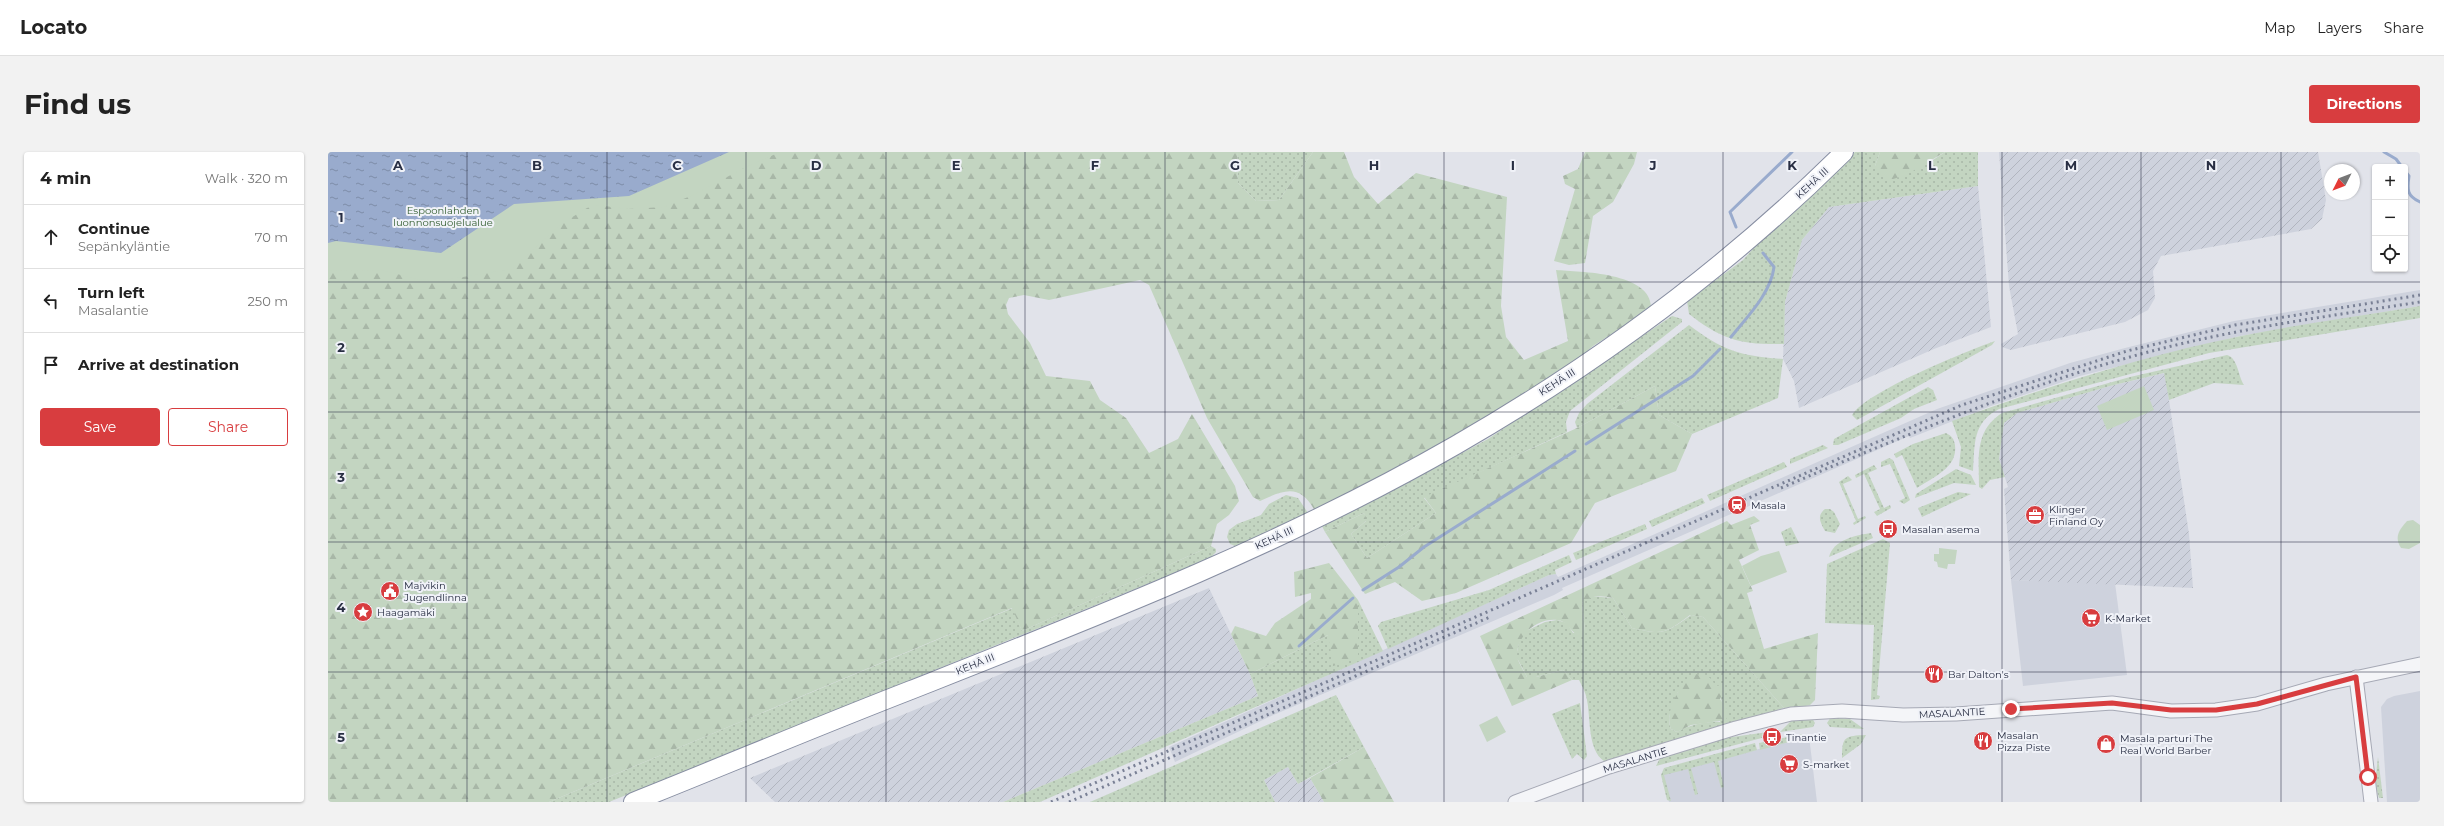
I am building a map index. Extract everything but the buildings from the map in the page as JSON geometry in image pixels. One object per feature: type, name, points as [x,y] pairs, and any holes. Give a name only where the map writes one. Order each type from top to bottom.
[{"type":"highway","name":"KEHÄ III","points":[[633,802],[1070,626],[1228,560],[1336,508],[1455,445],[1554,385],[1620,341],[1725,259],[1782,211],[1844,152]]},
{"type":"street","name":"MASALANTIE","points":[[1515,802],[1609,767],[1736,728],[1791,714],[1842,711],[1903,715],[1956,714],[2112,703],[2171,710],[2216,710],[2257,704],[2356,677],[2420,664]]},
{"type":"street","points":[[2356,677],[2371,802]]},
{"type":"shaded area","points":[[1999,152],[2318,152],[2324,188],[2324,200],[2326,200],[2322,219],[2311,229],[2161,256],[2153,271],[2155,298],[2148,310],[2125,322],[2011,350],[2002,347],[2001,344],[2018,334],[2009,286]]},
{"type":"shaded area","points":[[1978,186],[1991,327],[1934,349],[1799,408],[1794,381],[1783,359],[1785,302],[1802,240],[1829,207]]},
{"type":"shaded area","points":[[2420,290],[2420,306],[2240,336],[2080,376],[1991,406],[1910,438],[1909,436],[1562,588],[1563,590],[1554,595],[1269,717],[1175,762],[1169,747],[1549,575],[1556,574],[1558,577],[1937,409],[2070,363],[2234,321]]},
{"type":"shaded area","points":[[2165,373],[2189,534],[2193,588],[2011,580],[2004,489],[2008,487],[1999,459],[2004,423],[2017,413],[2110,386]]},
{"type":"shaded area","points":[[2011,580],[2115,583],[2127,675],[2023,686]]},
{"type":"shaded area","points":[[1209,588],[1250,674],[1258,696],[1003,802],[775,802],[750,778]]},
{"type":"shaded area","points":[[2420,691],[2420,802],[2387,802],[2381,707],[2387,699],[2394,696]]},
{"type":"shaded area","points":[[1809,736],[1817,802],[1669,802],[1662,774]]},
{"type":"shaded area","points":[[1288,767],[1298,784],[1310,778],[1324,802],[1275,802],[1264,780]]},
{"type":"green space","name":"Espoonlahden luonnonsuojelualue","points":[[328,152],[780,152],[744,168],[693,195],[664,207],[628,209],[596,205],[587,208],[561,224],[512,269],[439,281],[417,279],[381,270],[328,271]]},
{"type":"green space","points":[[729,152],[1237,152],[1238,183],[1256,201],[1279,200],[1313,152],[1344,152],[1354,177],[1378,204],[1416,173],[1507,197],[1501,306],[1506,337],[1524,360],[1568,341],[1556,270],[1597,273],[1628,281],[1640,288],[1648,297],[1651,309],[1593,346],[1573,364],[1456,435],[1315,511],[1303,496],[1291,491],[1277,494],[1260,501],[1253,497],[1207,418],[1149,285],[1140,280],[1049,300],[1024,295],[1009,298],[1006,305],[1008,314],[1030,343],[1046,376],[1090,381],[1100,400],[1126,418],[1149,453],[1178,439],[1192,414],[1235,486],[1239,501],[1229,515],[1217,524],[1211,546],[1022,631],[1012,608],[549,802],[328,802],[328,243]]},
{"type":"green space","points":[[1237,152],[1313,152],[1279,200],[1256,201],[1238,183]]},
{"type":"green space","points":[[1585,152],[1637,152],[1634,164],[1613,202],[1593,216],[1585,263],[1569,265],[1554,261],[1575,189],[1565,184],[1563,176],[1578,169]]},
{"type":"green space","points":[[1855,152],[1880,152],[1875,166],[1933,160],[1945,152],[1978,152],[1978,186],[1829,207],[1802,240],[1785,302],[1784,344],[1744,342],[1733,339],[1712,330],[1689,314],[1687,301],[1743,260],[1760,241]]},
{"type":"green space","points":[[1880,152],[1945,152],[1906,175],[1890,180],[1875,166]]},
{"type":"green space","points":[[2420,306],[2420,318],[2209,353],[1999,409],[1990,415],[1979,428],[1975,443],[1973,471],[1959,466],[1961,447],[1952,421],[1988,408],[2095,373],[2204,344],[2285,328]]},
{"type":"green space","points":[[1672,316],[1682,319],[1682,322],[1570,411],[1566,422],[1567,432],[1424,498],[1436,513],[1367,558],[1351,534],[1366,521],[1364,513],[1325,532],[1322,526],[1488,439]]},
{"type":"green space","points":[[1689,325],[1712,341],[1733,351],[1755,356],[1783,359],[1778,398],[1692,434],[1659,415],[1655,386],[1577,428],[1575,422],[1579,413],[1587,404]]},
{"type":"green space","points":[[1995,341],[1992,345],[1857,420],[1852,415],[1876,395],[1896,384],[1941,363]]},
{"type":"green space","points":[[2227,355],[2236,363],[2244,385],[2214,383],[2169,400],[2164,373],[2110,386],[2017,413],[2004,423],[1999,459],[2005,477],[1990,480],[1982,489],[1979,487],[1979,456],[1982,437],[1993,420],[2002,413],[2130,377]]},
{"type":"green space","points":[[1655,386],[1659,415],[1692,434],[1676,471],[1595,503],[1571,543],[1456,593],[1422,601],[1395,582],[1365,594],[1325,532],[1364,513],[1367,520],[1351,534],[1367,558],[1436,513],[1424,497],[1577,428]]},
{"type":"green space","points":[[2144,386],[2154,410],[2107,430],[2097,406]]},
{"type":"green space","points":[[1928,387],[1933,390],[1937,400],[1914,409],[1901,418],[1838,445],[1833,445],[1834,439]]},
{"type":"green space","points":[[1946,433],[1955,443],[1953,460],[1949,466],[1937,476],[1917,488],[1902,455],[1896,458],[1894,454],[1913,444]]},
{"type":"green space","points":[[1823,445],[1828,448],[1790,464],[1790,459]]},
{"type":"green space","points":[[1889,458],[1893,460],[1910,500],[1904,504],[1899,501],[1905,498],[1890,464],[1881,467],[1881,462]]},
{"type":"green space","points":[[1784,462],[1787,467],[1710,501],[1707,495]]},
{"type":"green space","points":[[1874,465],[1877,469],[1868,473],[1884,508],[1890,505],[1891,508],[1877,516],[1874,512],[1880,509],[1864,474],[1856,478],[1855,475]]},
{"type":"green space","points":[[1956,469],[1971,475],[1976,485],[1954,483],[1915,498],[1916,494]]},
{"type":"green space","points":[[1848,476],[1852,480],[1843,484],[1858,519],[1865,516],[1866,518],[1854,525],[1853,523],[1856,521],[1839,482]]},
{"type":"green space","points":[[1958,492],[1971,494],[1922,517],[1918,508]]},
{"type":"green space","points":[[1286,495],[1298,498],[1308,513],[1238,547],[1230,544],[1227,537],[1229,530],[1237,524],[1261,515],[1269,504]]},
{"type":"green space","points":[[1702,498],[1705,503],[1652,527],[1649,521]]},
{"type":"green space","points":[[1825,509],[1830,509],[1834,512],[1840,524],[1835,533],[1825,531],[1821,522],[1820,517]]},
{"type":"green space","points":[[1754,516],[1760,521],[1750,525],[1759,550],[1739,560],[1753,591],[1747,593],[1764,649],[1818,633],[1815,700],[1810,705],[1784,708],[1703,617],[1690,615],[1669,629],[1651,632],[1632,628],[1613,598],[1600,596],[1589,598],[1582,603],[1585,631],[1579,636],[1564,622],[1557,620],[1542,622],[1530,629],[1524,635],[1520,641],[1517,657],[1527,677],[1536,677],[1563,670],[1572,680],[1512,706],[1480,636],[1727,521],[1731,525]]},
{"type":"green space","points":[[2413,520],[2420,525],[2420,543],[2409,549],[2401,548],[2398,540],[2398,534],[2407,521]]},
{"type":"green space","points":[[1645,524],[1647,529],[1576,560],[1573,553]]},
{"type":"green space","points":[[1791,527],[1799,543],[1786,546],[1781,532]]},
{"type":"green space","points":[[1871,533],[1873,538],[1829,557],[1831,551],[1840,542],[1852,537]]},
{"type":"green space","points":[[1883,539],[1890,543],[1877,695],[1880,696],[1879,699],[1871,700],[1874,625],[1825,623],[1827,564]]},
{"type":"green space","points":[[1211,546],[1216,549],[1216,552],[1209,559],[609,802],[549,802],[1013,608],[1022,631]]},
{"type":"green space","points":[[1939,548],[1957,550],[1955,564],[1948,564],[1947,569],[1938,567],[1937,562],[1934,561],[1934,554],[1939,554]]},
{"type":"green space","points":[[1779,551],[1787,572],[1751,586],[1742,566],[1761,556]]},
{"type":"green space","points":[[1569,555],[1572,562],[1555,570],[1556,574],[1549,575],[1388,649],[1378,626],[1381,622],[1489,590]]},
{"type":"green space","points":[[1329,563],[1358,600],[1358,658],[1333,666],[1328,635],[1250,674],[1231,634],[1235,626],[1266,636],[1275,623],[1311,599],[1311,593],[1295,597],[1294,572]]},
{"type":"green space","points":[[1590,596],[1613,598],[1632,628],[1651,632],[1669,629],[1691,615],[1703,617],[1784,708],[1608,763],[1601,759],[1596,753],[1593,745],[1586,697],[1579,680],[1572,680],[1563,670],[1536,677],[1527,677],[1516,656],[1520,639],[1526,631],[1545,622],[1557,620],[1567,623],[1573,633],[1585,631],[1582,603]],"holes":[[[1716,686],[1723,705],[1720,722],[1698,724],[1677,732],[1671,729],[1669,719],[1678,692]]]},
{"type":"green space","points":[[1358,600],[1383,651],[1040,802],[1003,802],[1258,696],[1250,674],[1328,635],[1358,658]]},
{"type":"green space","points":[[1696,674],[1710,678],[1716,686],[1722,685],[1724,688],[1720,699],[1729,712],[1726,720],[1691,725],[1677,732],[1671,729],[1669,722],[1672,706],[1679,690]]},
{"type":"green space","points":[[1336,695],[1364,747],[1298,784],[1288,767],[1264,780],[1275,802],[1090,802]]},
{"type":"green space","points":[[1580,703],[1587,756],[1584,760],[1577,754],[1572,759],[1552,714]]},
{"type":"green space","points":[[1497,716],[1506,732],[1487,742],[1479,725]]},
{"type":"green space","points":[[1831,717],[1850,719],[1864,729],[1830,727],[1827,723]]},
{"type":"green space","points":[[1812,718],[1815,723],[1813,727],[1780,732],[1792,720]]},
{"type":"green space","points":[[1768,732],[1769,735],[1772,734],[1772,732],[1773,735],[1656,766],[1660,758],[1725,738]]},
{"type":"green space","points":[[1802,734],[1803,738],[1760,750],[1759,743]]},
{"type":"green space","points":[[1866,735],[1861,744],[1842,758],[1843,745],[1846,739],[1853,736]]},
{"type":"green space","points":[[1755,743],[1757,750],[1718,761],[1724,787],[1721,788],[1714,762],[1691,768],[1698,794],[1695,795],[1688,769],[1664,775],[1671,801],[1667,800],[1661,775],[1664,768]]},
{"type":"green space","points":[[1364,747],[1394,802],[1324,802],[1310,778]]},
{"type":"green space","points":[[2378,757],[2383,798],[2379,798],[2375,784]]},
{"type":"water","name":"Espoonlahden luonnonsuojelualue","points":[[328,152],[729,152],[629,196],[514,204],[441,253],[336,241],[328,243]]},
{"type":"waterway","points":[[1736,227],[1730,212],[1792,152]]},
{"type":"waterway","points":[[2384,152],[2396,159],[2400,164]]},
{"type":"waterway","points":[[2408,175],[2408,185]]},
{"type":"waterway","points":[[2408,189],[2410,195],[2420,202]]},
{"type":"waterway","points":[[1731,337],[1751,313],[1763,295],[1772,277],[1774,267],[1763,253]]},
{"type":"waterway","points":[[1586,444],[1693,376],[1720,349]]},
{"type":"waterway","points":[[1363,590],[1399,567],[1424,547],[1575,451]]},
{"type":"waterway","points":[[1299,646],[1353,598]]},
{"type":"railway","points":[[1051,802],[1962,405],[2127,351],[2235,325],[2420,295]]},
{"type":"railway","points":[[1781,488],[1910,434],[1997,400],[2085,370],[2202,339],[2311,319],[2420,302]]},
{"type":"railway","points":[[1069,802],[1490,617]]},
{"type":"place","name":"Masala","points":[[1737,505]]},
{"type":"place","name":"Klinger Finland Oy","points":[[2035,515]]},
{"type":"place","name":"Masalan asema","points":[[1888,529]]},
{"type":"place","name":"Majvikin Jugendlinna","points":[[390,591]]},
{"type":"place","name":"Haagamäki","points":[[363,612]]},
{"type":"place","name":"K-Market","points":[[2091,618]]},
{"type":"place","name":"Bar Dalton's","points":[[1934,674]]},
{"type":"place","name":"Tinantie","points":[[1772,737]]},
{"type":"place","name":"Masalan Pizza Piste","points":[[1983,741]]},
{"type":"place","name":"Masala parturi The Real World Barber","points":[[2106,744]]},
{"type":"place","name":"S-market","points":[[1789,764]]},
{"type":"route","points":[[2011,709],[2112,703],[2171,710],[2202,711],[2229,709],[2257,704],[2356,677],[2368,777]]}]
